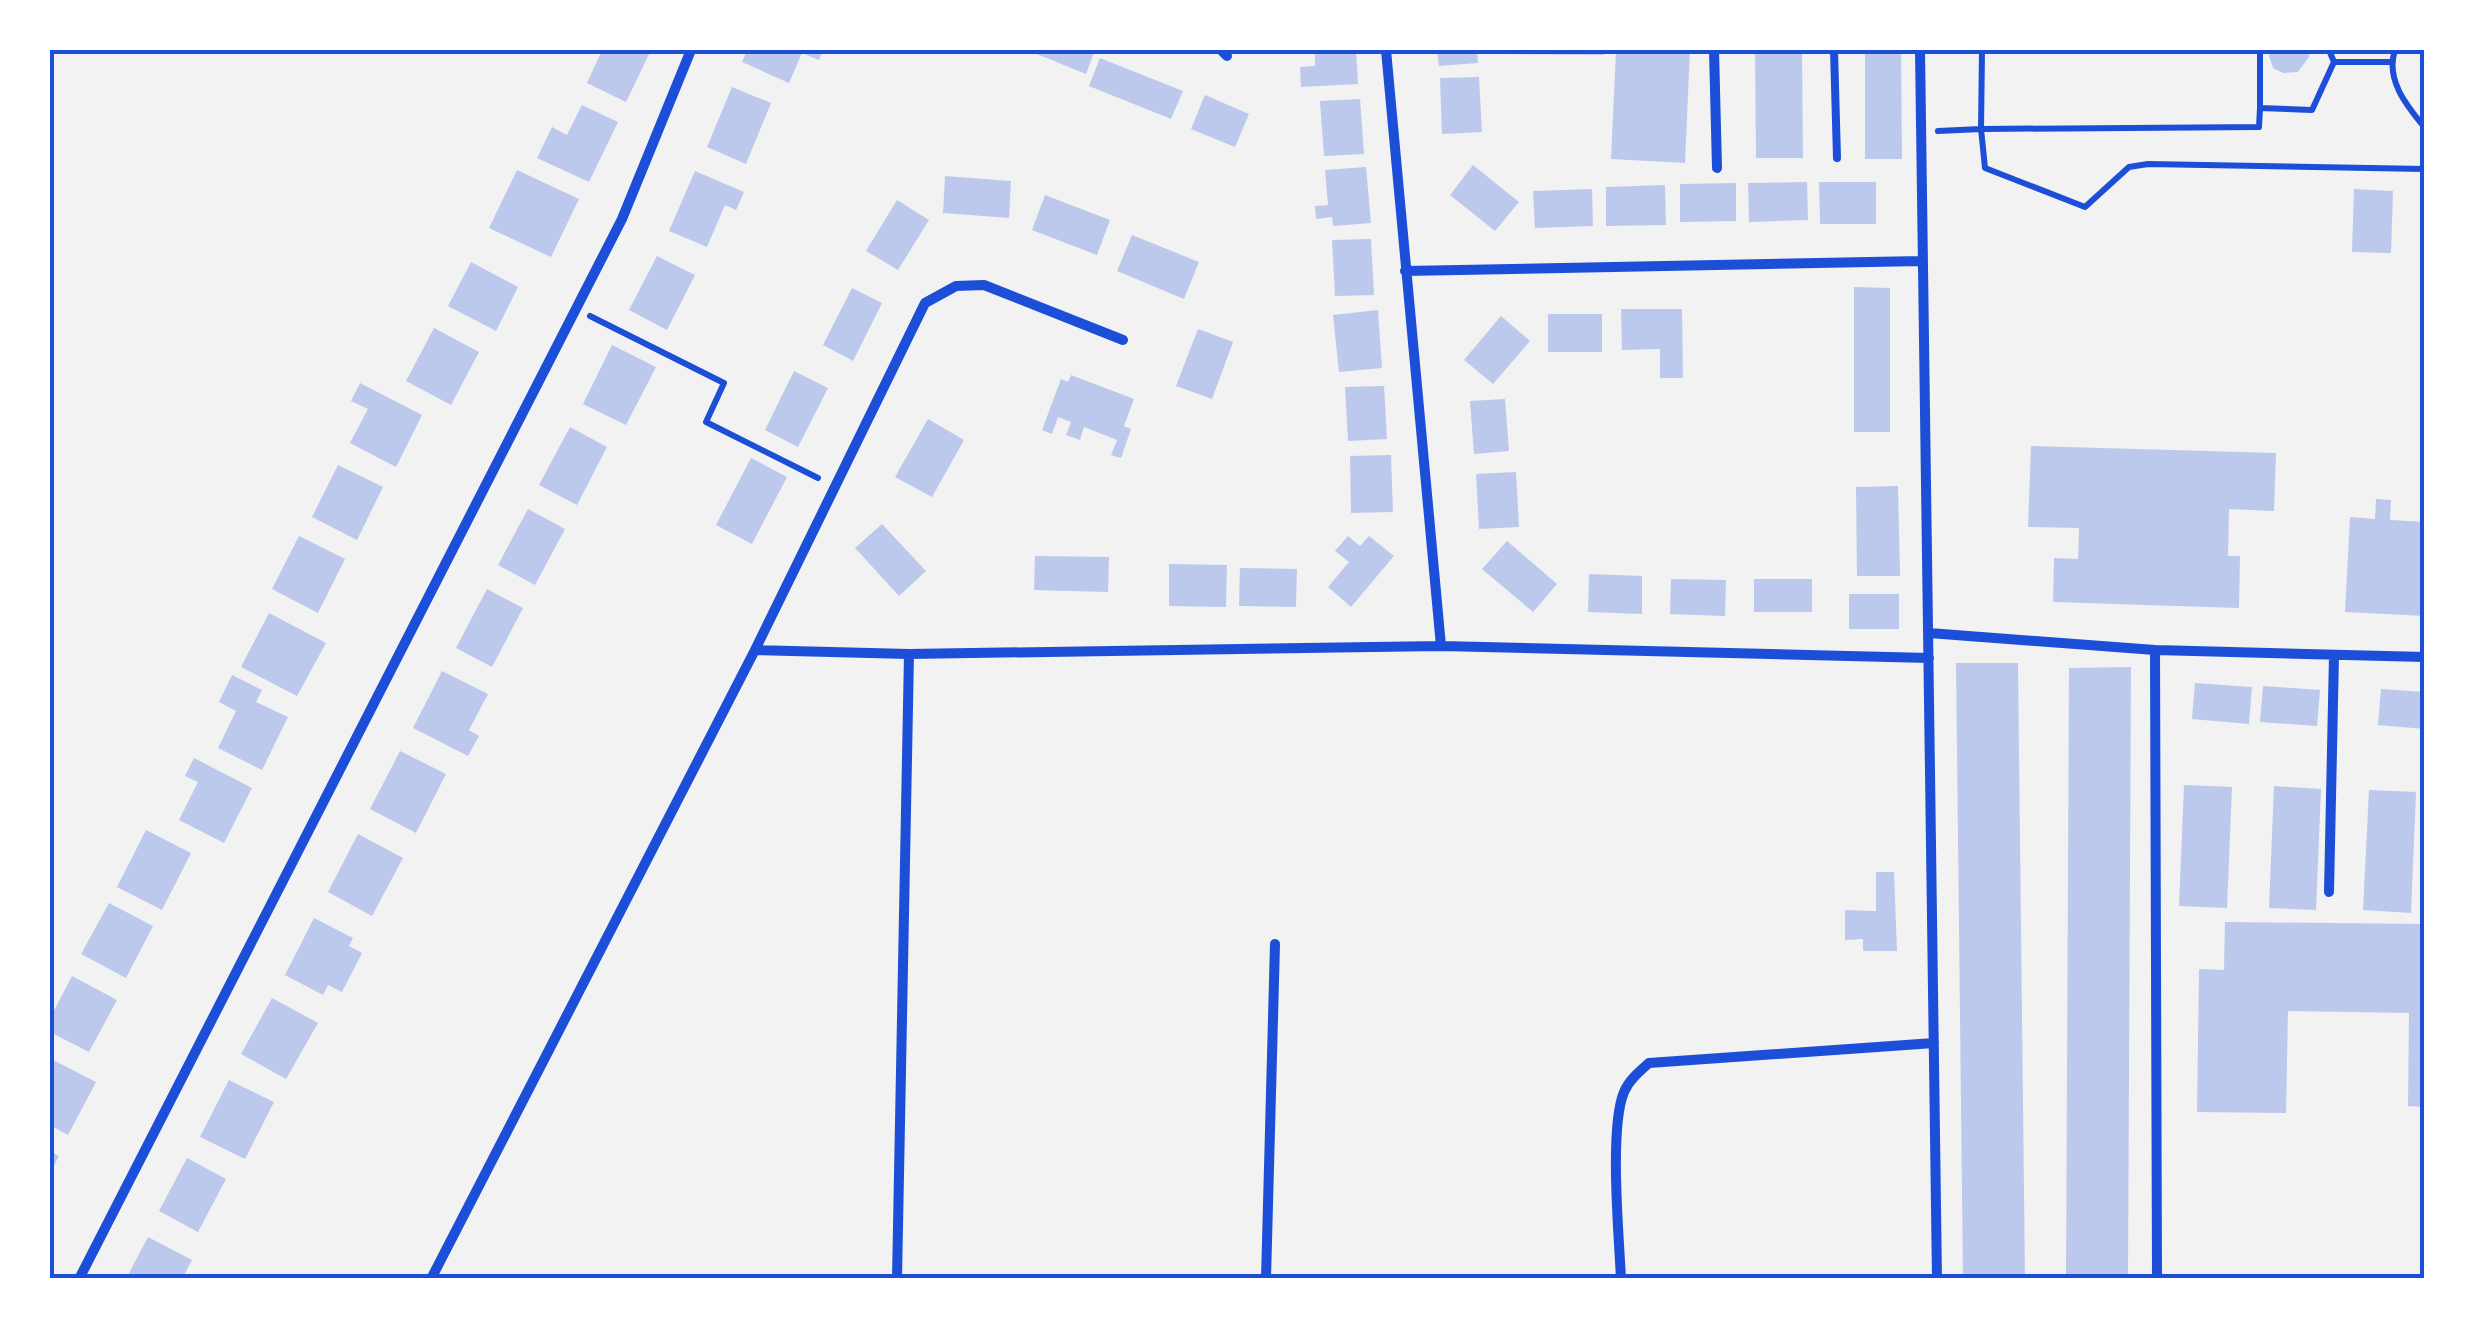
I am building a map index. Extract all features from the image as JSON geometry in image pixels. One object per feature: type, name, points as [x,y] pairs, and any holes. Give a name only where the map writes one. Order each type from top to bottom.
[{"type":"street","points":[[79,1279],[622,219],[691,50]]},
{"type":"street","points":[[1386,50],[1441,646]]},
{"type":"street","points":[[1714,50],[1717,168]]},
{"type":"street","points":[[1920,50],[1937,1279]]},
{"type":"street","points":[[1404,271],[1922,262]]},
{"type":"street","points":[[431,1279],[837,488],[925,303],[956,286],[984,285],[1123,340]]},
{"type":"street","points":[[1928,633],[2155,650],[2425,657]]},
{"type":"street","points":[[755,650],[909,654],[1441,646],[1929,658]]},
{"type":"street","points":[[2155,650],[2157,1279]]},
{"type":"street","points":[[897,1279],[909,654]]},
{"type":"street","points":[[2329,892],[2334,655]]},
{"type":"street","points":[[1266,1279],[1274,944]]},
{"type":"street","points":[[1620,1279],[1620,1108],[1624,1090],[1650,1063],[1934,1043]]},
{"type":"lane","points":[[1834,50],[1837,158]]},
{"type":"path","points":[[1982,50],[1981,129],[1985,168],[2085,207],[2129,167],[2148,164],[2425,168]]},
{"type":"path","points":[[1921,132],[2259,126],[2260,50]]},
{"type":"path","points":[[2260,108],[2312,110],[2334,62],[2329,50]]},
{"type":"path","points":[[2395,50],[2391,62],[2401,99],[2425,128]]},
{"type":"path","points":[[2334,62],[2391,62]]},
{"type":"path","points":[[576,308],[724,383],[706,422],[837,488]]},
{"type":"building","points":[[602,50],[651,50],[626,102],[587,83]]},
{"type":"building","points":[[747,50],[823,50],[819,60],[802,53],[789,83],[742,62]]},
{"type":"building","points":[[1027,50],[1095,50],[1086,74]]},
{"type":"building","points":[[1315,50],[1356,50],[1358,84],[1301,87],[1300,67],[1315,66]]},
{"type":"building","points":[[1437,50],[1477,50],[1478,63],[1439,66]]},
{"type":"building","points":[[1499,50],[1604,50],[1604,55],[1499,54]]},
{"type":"building","points":[[1616,50],[1690,50],[1685,163],[1611,159]]},
{"type":"building","points":[[1755,50],[1802,50],[1803,158],[1756,158]]},
{"type":"building","points":[[1865,50],[1901,50],[1902,159],[1865,159]]},
{"type":"building","points":[[2267,50],[2309,50],[2309,57],[2298,72],[2283,73],[2273,68]]},
{"type":"building","points":[[1100,58],[1183,91],[1171,119],[1089,86]]},
{"type":"building","points":[[1479,77],[1482,132],[1442,134],[1440,78]]},
{"type":"building","points":[[732,87],[771,103],[746,164],[707,147]]},
{"type":"building","points":[[1205,95],[1249,114],[1235,147],[1191,129]]},
{"type":"building","points":[[1360,99],[1364,154],[1324,156],[1320,101]]},
{"type":"building","points":[[582,105],[618,122],[589,182],[537,158],[552,127],[567,135]]},
{"type":"building","points":[[1473,165],[1519,202],[1495,231],[1450,195]]},
{"type":"building","points":[[1366,167],[1371,223],[1333,226],[1332,217],[1316,219],[1315,206],[1328,205],[1325,170]]},
{"type":"building","points":[[517,170],[579,199],[551,257],[489,228]]},
{"type":"building","points":[[695,171],[744,192],[736,210],[725,205],[707,247],[669,231]]},
{"type":"building","points":[[945,176],[1011,181],[1009,218],[943,213]]},
{"type":"building","points":[[1807,182],[1808,220],[1749,222],[1748,183]]},
{"type":"building","points":[[1819,182],[1876,182],[1876,224],[1820,224]]},
{"type":"building","points":[[1736,183],[1736,221],[1680,222],[1680,184]]},
{"type":"building","points":[[1665,185],[1666,225],[1606,226],[1606,187]]},
{"type":"building","points":[[1592,189],[1593,226],[1535,228],[1533,191]]},
{"type":"building","points":[[2354,189],[2393,191],[2391,253],[2352,252]]},
{"type":"building","points":[[1045,195],[1110,220],[1097,255],[1032,230]]},
{"type":"building","points":[[897,200],[929,220],[898,270],[866,251]]},
{"type":"building","points":[[1132,235],[1199,262],[1184,299],[1117,271]]},
{"type":"building","points":[[1371,239],[1374,295],[1335,296],[1332,240]]},
{"type":"building","points":[[657,256],[695,275],[667,330],[629,310]]},
{"type":"building","points":[[471,262],[518,287],[496,331],[448,306]]},
{"type":"building","points":[[1854,287],[1890,288],[1890,432],[1854,432]]},
{"type":"building","points":[[852,288],[882,303],[853,361],[823,345]]},
{"type":"building","points":[[1621,309],[1682,309],[1683,378],[1660,378],[1660,349],[1622,350]]},
{"type":"building","points":[[1378,310],[1382,368],[1339,372],[1333,315]]},
{"type":"building","points":[[1548,314],[1602,314],[1602,352],[1548,352]]},
{"type":"building","points":[[1501,316],[1530,341],[1493,384],[1464,360]]},
{"type":"building","points":[[434,328],[479,352],[451,405],[406,381]]},
{"type":"building","points":[[1198,329],[1233,342],[1212,399],[1176,386]]},
{"type":"building","points":[[612,345],[656,367],[626,425],[583,404]]},
{"type":"building","points":[[794,371],[828,388],[798,447],[765,430]]},
{"type":"building","points":[[1071,375],[1134,399],[1124,426],[1131,429],[1121,458],[1111,455],[1117,440],[1084,427],[1080,440],[1066,435],[1071,422],[1058,417],[1052,434],[1042,430],[1061,379],[1068,382]]},
{"type":"building","points":[[360,383],[422,415],[396,467],[350,443],[368,409],[351,401]]},
{"type":"building","points":[[1384,386],[1387,439],[1348,441],[1345,387]]},
{"type":"building","points":[[1505,399],[1509,451],[1474,454],[1470,401]]},
{"type":"building","points":[[928,419],[964,440],[932,497],[895,477]]},
{"type":"building","points":[[570,427],[607,447],[577,505],[539,485]]},
{"type":"building","points":[[2031,446],[2276,453],[2274,511],[2229,509],[2228,556],[2240,556],[2239,608],[2053,602],[2054,558],[2078,559],[2079,528],[2028,527]]},
{"type":"building","points":[[1391,455],[1393,512],[1351,513],[1350,456]]},
{"type":"building","points":[[751,458],[787,477],[752,544],[716,525]]},
{"type":"building","points":[[338,465],[383,487],[357,540],[312,517]]},
{"type":"building","points":[[1516,472],[1519,527],[1479,529],[1476,474]]},
{"type":"building","points":[[1898,486],[1900,576],[1857,576],[1856,487]]},
{"type":"building","points":[[2376,499],[2391,500],[2390,520],[2425,522],[2425,616],[2345,612],[2350,517],[2375,519]]},
{"type":"building","points":[[528,509],[565,529],[535,585],[498,565]]},
{"type":"building","points":[[882,524],[926,571],[899,596],[855,548]]},
{"type":"building","points":[[299,536],[345,559],[318,613],[272,589]]},
{"type":"building","points":[[1348,536],[1360,546],[1369,536],[1394,556],[1351,607],[1328,587],[1349,562],[1335,551]]},
{"type":"building","points":[[1507,541],[1557,584],[1533,612],[1482,569]]},
{"type":"building","points":[[1035,556],[1109,557],[1108,592],[1034,590]]},
{"type":"building","points":[[1169,564],[1227,565],[1226,607],[1169,606]]},
{"type":"building","points":[[1240,568],[1297,569],[1296,607],[1239,606]]},
{"type":"building","points":[[1589,574],[1642,576],[1642,614],[1588,612]]},
{"type":"building","points":[[1671,579],[1726,580],[1725,616],[1670,614]]},
{"type":"building","points":[[1754,579],[1812,579],[1812,612],[1754,612]]},
{"type":"building","points":[[487,589],[523,608],[492,667],[456,648]]},
{"type":"building","points":[[1849,594],[1899,594],[1899,629],[1849,629]]},
{"type":"building","points":[[269,613],[326,643],[297,696],[241,667]]},
{"type":"building","points":[[1956,663],[2018,663],[2025,1279],[1963,1279]]},
{"type":"building","points":[[2131,667],[2128,1279],[2066,1279],[2069,668]]},
{"type":"building","points":[[442,671],[488,694],[469,730],[479,736],[468,756],[413,728]]},
{"type":"building","points":[[232,675],[262,690],[256,702],[288,717],[262,770],[218,748],[236,711],[219,702]]},
{"type":"building","points":[[2195,683],[2252,687],[2249,724],[2192,719]]},
{"type":"building","points":[[2263,686],[2320,690],[2317,726],[2260,722]]},
{"type":"building","points":[[2381,689],[2425,692],[2425,729],[2378,725]]},
{"type":"building","points":[[400,751],[446,774],[416,833],[370,809]]},
{"type":"building","points":[[194,758],[252,788],[224,843],[179,820],[198,782],[185,776]]},
{"type":"building","points":[[2184,785],[2232,787],[2227,908],[2179,906]]},
{"type":"building","points":[[2274,786],[2321,789],[2316,910],[2269,908]]},
{"type":"building","points":[[2369,790],[2416,792],[2411,913],[2363,910]]},
{"type":"building","points":[[146,830],[191,853],[162,910],[117,887]]},
{"type":"building","points":[[358,834],[403,858],[372,916],[328,892]]},
{"type":"building","points":[[1876,872],[1894,872],[1897,951],[1863,951],[1863,939],[1845,940],[1845,910],[1876,911]]},
{"type":"building","points":[[109,903],[153,926],[126,978],[81,954]]},
{"type":"building","points":[[314,918],[353,938],[349,946],[362,953],[342,992],[328,985],[323,995],[285,975]]},
{"type":"building","points":[[2225,922],[2425,924],[2425,1107],[2408,1106],[2409,1013],[2288,1011],[2286,1113],[2197,1112],[2199,969],[2224,970]]},
{"type":"building","points":[[72,976],[117,1000],[89,1052],[50,1032],[50,1018]]},
{"type":"building","points":[[272,998],[318,1023],[286,1079],[241,1054]]},
{"type":"building","points":[[53,1060],[96,1082],[68,1135],[50,1125]]},
{"type":"building","points":[[229,1080],[274,1102],[245,1159],[200,1137]]},
{"type":"building","points":[[50,1151],[59,1156],[50,1173]]},
{"type":"building","points":[[187,1158],[226,1179],[198,1232],[159,1211]]},
{"type":"building","points":[[148,1237],[192,1260],[182,1279],[126,1279]]}]
